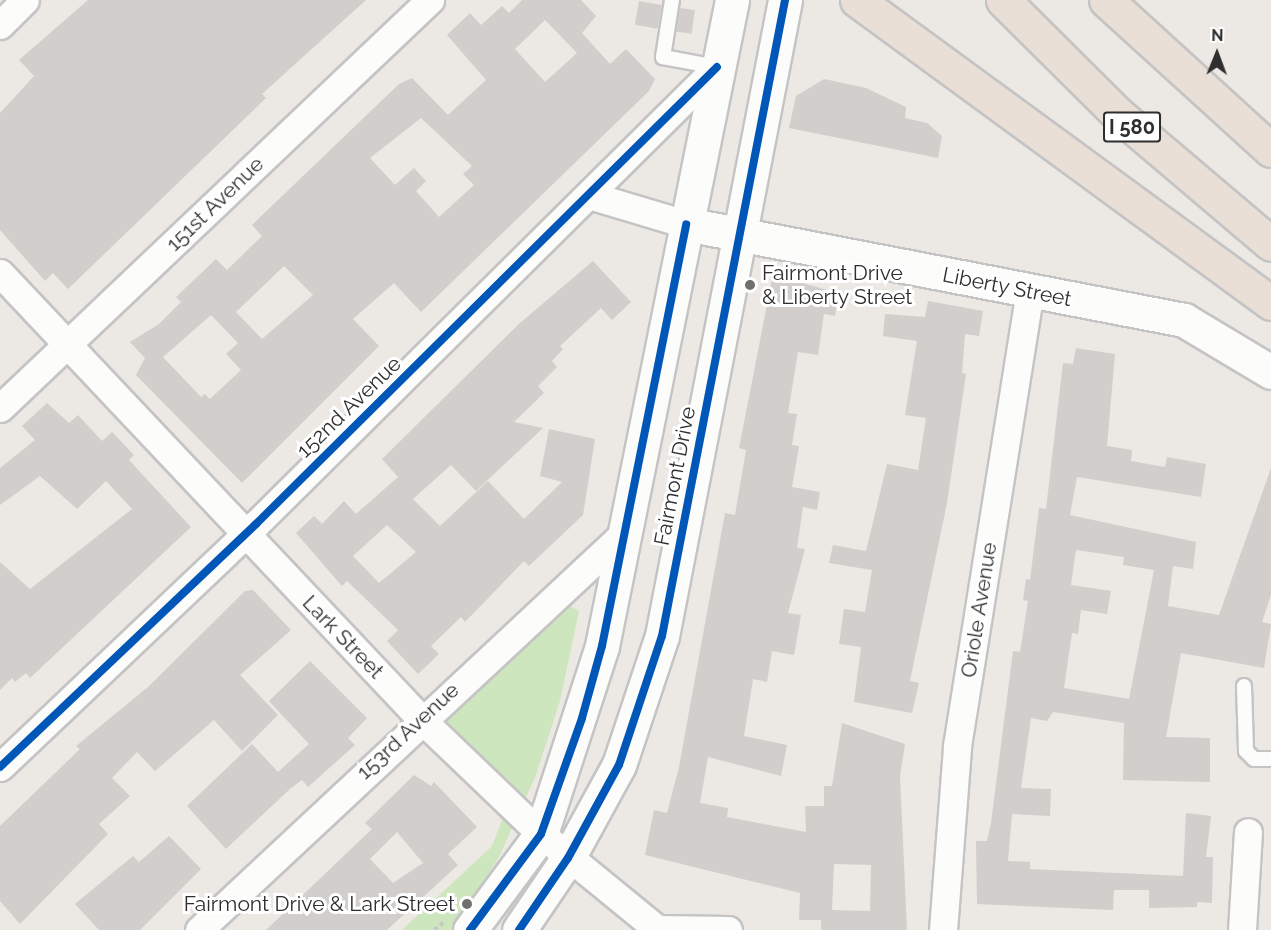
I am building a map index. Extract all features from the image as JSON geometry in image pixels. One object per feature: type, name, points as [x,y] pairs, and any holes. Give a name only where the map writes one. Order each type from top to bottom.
[{"type":"highway","points":[[857,0],[1271,303]]},
{"type":"highway","name":"I 580","points":[[1003,0],[1119,115],[1271,244]]},
{"type":"highway","points":[[1106,0],[1271,150]]},
{"type":"main road","name":"Fairmont Drive","points":[[470,930],[541,834],[602,646],[621,536],[732,0]]},
{"type":"main road","name":"Fairmont Drive","points":[[519,930],[568,858],[619,765],[662,636],[785,0]]},
{"type":"main road","name":"Liberty Street","points":[[686,224],[1184,320],[1271,372]]},
{"type":"street","points":[[0,25],[25,0]]},
{"type":"street","name":"151st Avenue","points":[[0,408],[430,0]]},
{"type":"street","name":"152nd Avenue","points":[[0,767],[245,534],[592,196],[717,67]]},
{"type":"street","name":"Liberty Street","points":[[592,196],[686,224]]},
{"type":"street","name":"Lark Street","points":[[0,273],[420,718],[541,834],[657,929],[728,930]]},
{"type":"street","name":"Oriole Avenue","points":[[943,930],[957,746],[1030,292]]},
{"type":"street","name":"153rd Avenue","points":[[199,930],[420,718],[621,536]]},
{"type":"street","points":[[1242,930],[1248,832]]},
{"type":"lane","points":[[672,0],[663,57],[717,67]]},
{"type":"lane","points":[[1244,686],[1246,751],[1254,759],[1271,759]]},
{"type":"green space","points":[[568,605],[579,611],[560,701],[536,775],[499,857],[453,930],[402,930],[492,846],[513,793],[445,720]]},
{"type":"building","points":[[88,0],[366,0],[262,94],[266,98],[68,289],[53,273],[45,281],[0,230],[0,113],[34,76],[19,60]]},
{"type":"building","points":[[522,0],[581,0],[596,16],[582,33],[610,64],[626,49],[655,79],[649,91],[421,312],[394,283],[353,319],[379,346],[242,483],[136,375],[145,358],[130,342],[159,324],[181,302],[176,297],[216,259],[227,270],[262,236],[252,225],[399,84],[412,78],[448,115],[486,80],[447,35],[470,13],[481,25],[502,6],[509,13]],"holes":[[[545,20],[577,53],[545,82],[515,49]],[[421,118],[472,166],[463,174],[474,185],[439,217],[416,191],[426,181],[414,168],[395,185],[370,158]],[[284,266],[313,295],[262,339],[236,312]],[[211,315],[238,343],[226,354],[241,370],[210,399],[205,394],[201,397],[163,357]]]},
{"type":"building","points":[[639,1],[662,5],[657,29],[635,25]]},
{"type":"building","points":[[680,8],[695,10],[692,34],[677,32]]},
{"type":"building","points":[[824,79],[866,88],[906,107],[905,118],[927,123],[942,136],[938,158],[789,128],[796,96]]},
{"type":"building","points":[[593,261],[631,302],[612,320],[601,308],[560,346],[563,349],[552,361],[557,367],[538,386],[544,393],[514,422],[543,428],[476,491],[451,465],[413,499],[440,526],[488,481],[524,519],[562,482],[540,476],[549,429],[595,439],[583,515],[529,566],[524,561],[465,622],[461,617],[431,646],[439,654],[418,674],[387,641],[398,630],[347,581],[342,586],[296,533],[314,516],[322,524],[344,501],[356,514],[398,477],[382,459],[520,323]],"holes":[[[387,525],[416,552],[379,583],[353,556]]]},
{"type":"building","points":[[774,269],[804,275],[802,283],[838,293],[835,316],[824,314],[818,355],[798,352],[788,413],[797,414],[792,445],[799,446],[792,487],[820,492],[817,510],[803,507],[797,548],[805,549],[788,613],[801,615],[794,655],[772,651],[767,682],[753,679],[744,736],[787,745],[781,776],[708,757],[700,803],[728,808],[727,817],[806,832],[805,806],[824,806],[824,786],[832,786],[842,723],[905,744],[900,776],[907,930],[821,930],[821,920],[799,920],[800,893],[645,855],[654,810],[667,813],[679,767],[725,513],[735,515],[746,450],[739,448]],"holes":[[[834,864],[871,865],[870,911],[832,910]]]},
{"type":"building","points":[[928,301],[983,311],[979,336],[965,334],[962,373],[966,374],[947,503],[910,681],[919,683],[912,713],[854,702],[861,647],[839,644],[844,609],[865,612],[872,570],[829,563],[833,545],[866,551],[887,464],[918,470],[926,418],[905,415],[917,341],[883,336],[885,314],[925,317]]},
{"type":"building","points":[[1076,348],[1115,354],[1107,446],[1132,450],[1131,461],[1165,467],[1167,457],[1206,464],[1201,497],[1077,477],[1070,515],[1196,542],[1193,569],[1173,566],[1168,606],[1219,615],[1271,468],[1271,595],[1262,622],[1271,624],[1264,668],[1181,653],[1166,737],[1210,738],[1210,782],[1123,780],[1124,723],[1053,712],[1047,721],[1031,718],[1021,788],[1051,789],[1050,816],[1012,814],[1008,861],[1030,862],[1030,869],[1183,876],[1186,813],[1211,816],[1206,857],[1213,857],[1212,903],[1197,902],[1197,907],[1149,908],[1149,890],[1114,890],[1113,910],[977,904],[976,841],[987,841],[991,823],[1013,651],[1020,652],[1028,601],[1023,600],[1026,579],[1030,580],[1039,508],[1046,509],[1063,363],[1073,364]],"holes":[[[1076,550],[1124,557],[1123,565],[1154,570],[1129,699],[1064,688],[1072,633],[1078,634],[1081,610],[1107,614],[1111,591],[1071,585]]]},
{"type":"building","points":[[47,403],[69,423],[78,415],[102,441],[112,432],[134,455],[129,460],[191,527],[30,678],[26,673],[15,682],[12,678],[0,690],[0,562],[30,589],[132,509],[106,481],[77,509],[40,476],[0,505],[0,468],[35,440],[22,426]]},
{"type":"building","points":[[253,590],[291,630],[240,675],[278,715],[242,751],[214,720],[155,771],[137,752],[112,778],[130,796],[99,824],[108,834],[20,924],[0,901],[0,826],[80,749],[76,746],[148,687],[245,591]]},
{"type":"building","points":[[310,661],[367,718],[348,738],[355,745],[308,787],[302,780],[291,788],[226,849],[187,806],[252,744],[278,772],[309,744],[269,701]]},
{"type":"building","points":[[414,775],[431,786],[434,782],[477,827],[448,854],[458,865],[387,930],[266,930],[372,829],[365,823]],"holes":[[[397,832],[423,863],[393,883],[370,859]]]},
{"type":"building","points":[[169,836],[201,869],[140,930],[99,930],[75,904],[133,856],[139,862]]},
{"type":"cycle path","points":[[519,930],[568,858],[619,765],[662,636],[785,0]]},
{"type":"cycle path","points":[[0,767],[256,524],[717,67]]},
{"type":"cycle path","points":[[470,930],[541,834],[582,718],[602,646],[686,224]]},
{"type":"place","name":"Fairmont Drive & Liberty Street","points":[[750,285]]},
{"type":"place","name":"Fairmont Drive & Lark Street","points":[[467,904]]}]
